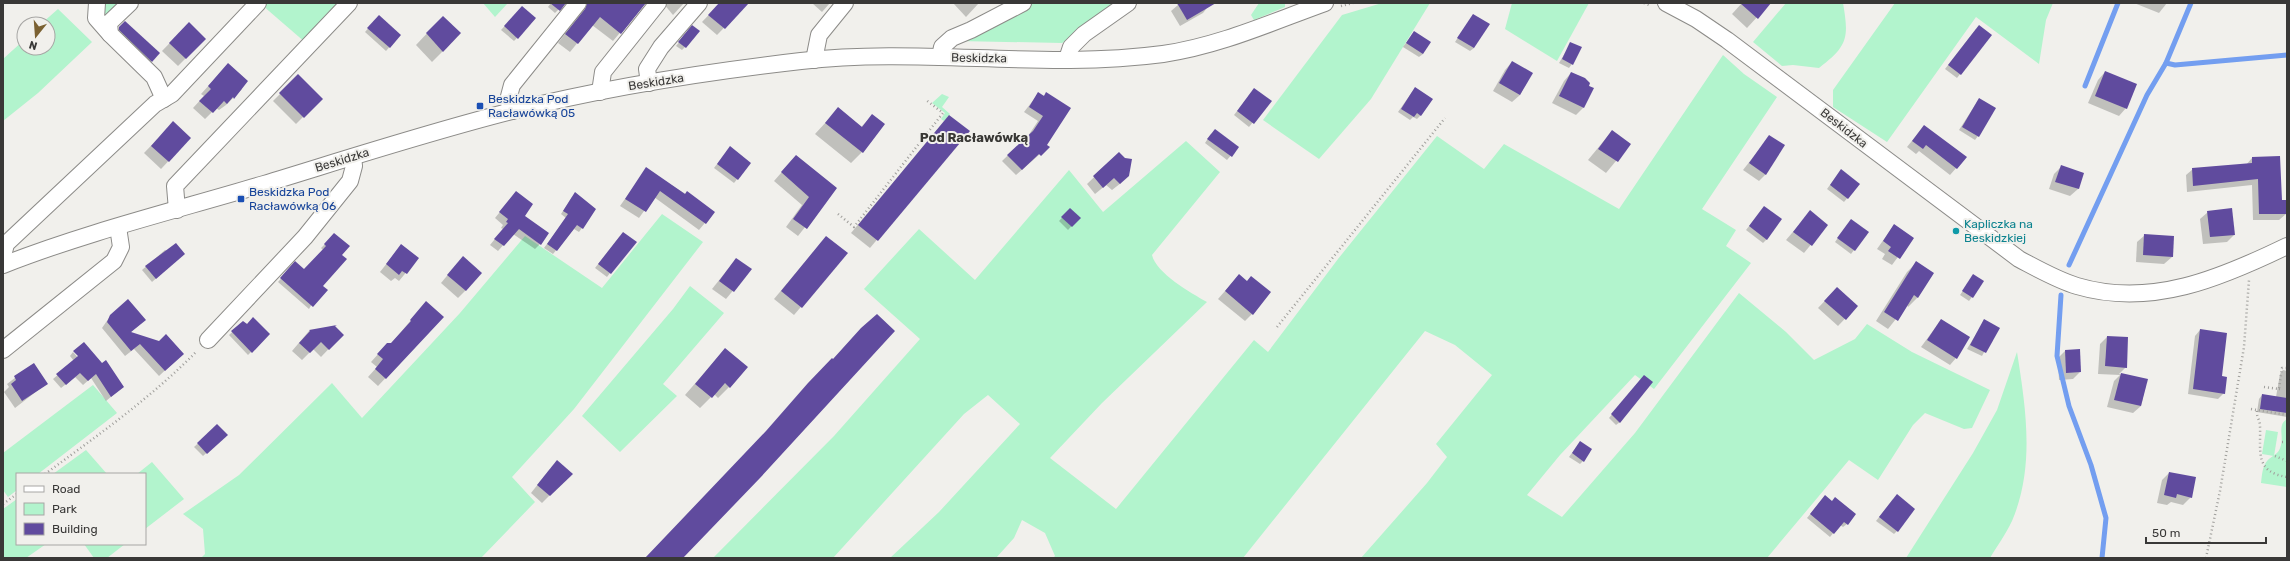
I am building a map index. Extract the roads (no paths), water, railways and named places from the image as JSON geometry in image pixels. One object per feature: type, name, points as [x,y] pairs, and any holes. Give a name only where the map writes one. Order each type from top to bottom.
[{"type":"street","points":[[97,3],[96,18],[110,34],[154,77],[168,96]]},
{"type":"street","points":[[110,34],[109,23],[130,3]]},
{"type":"street","points":[[3,256],[6,244],[155,104],[168,96],[258,3]]},
{"type":"street","points":[[177,210],[175,186],[349,3]]},
{"type":"street","points":[[512,111],[508,100],[512,85],[578,3]]},
{"type":"street","points":[[600,92],[603,72],[658,3]]},
{"type":"street","points":[[649,83],[647,69],[661,47],[699,3]]},
{"type":"street","points":[[814,60],[819,35],[845,3]]},
{"type":"street","points":[[940,57],[942,47],[952,38],[971,30],[1023,3]]},
{"type":"street","points":[[1068,59],[1071,47],[1084,34],[1128,3]]},
{"type":"street","name":"Beskidzka","points":[[1666,3],[1696,19],[1727,40],[2019,259],[2077,286],[2104,292],[2138,294],[2166,292],[2210,280],[2287,246]]},
{"type":"street","name":"Beskidzka","points":[[3,265],[118,227],[353,157],[512,111],[600,92],[649,83],[814,60],[940,57],[1068,59],[1126,58],[1166,54],[1224,40],[1292,9],[1332,5]]},
{"type":"street","points":[[208,340],[305,237],[350,181],[354,166],[353,157]]},
{"type":"street","points":[[3,350],[114,261],[121,247],[118,227]]},
{"type":"waterway","points":[[2085,86],[2118,3]]},
{"type":"waterway","points":[[2191,3],[2166,63],[2175,65],[2287,55]]},
{"type":"waterway","points":[[2069,265],[2147,95],[2166,63]]},
{"type":"waterway","points":[[2061,295],[2057,356],[2069,406],[2091,465],[2106,518],[2102,558]]},
{"type":"place","name":"Beskidzka Pod Racławówką 05","points":[[480,106]]},
{"type":"place","name":"Beskidzka Pod Racławówką 06","points":[[241,199]]},
{"type":"place","name":"Kapliczka na Beskidzkiej","points":[[1956,231]]},
{"type":"district","name":"Pod Racławówką","points":[[974,137]]}]
